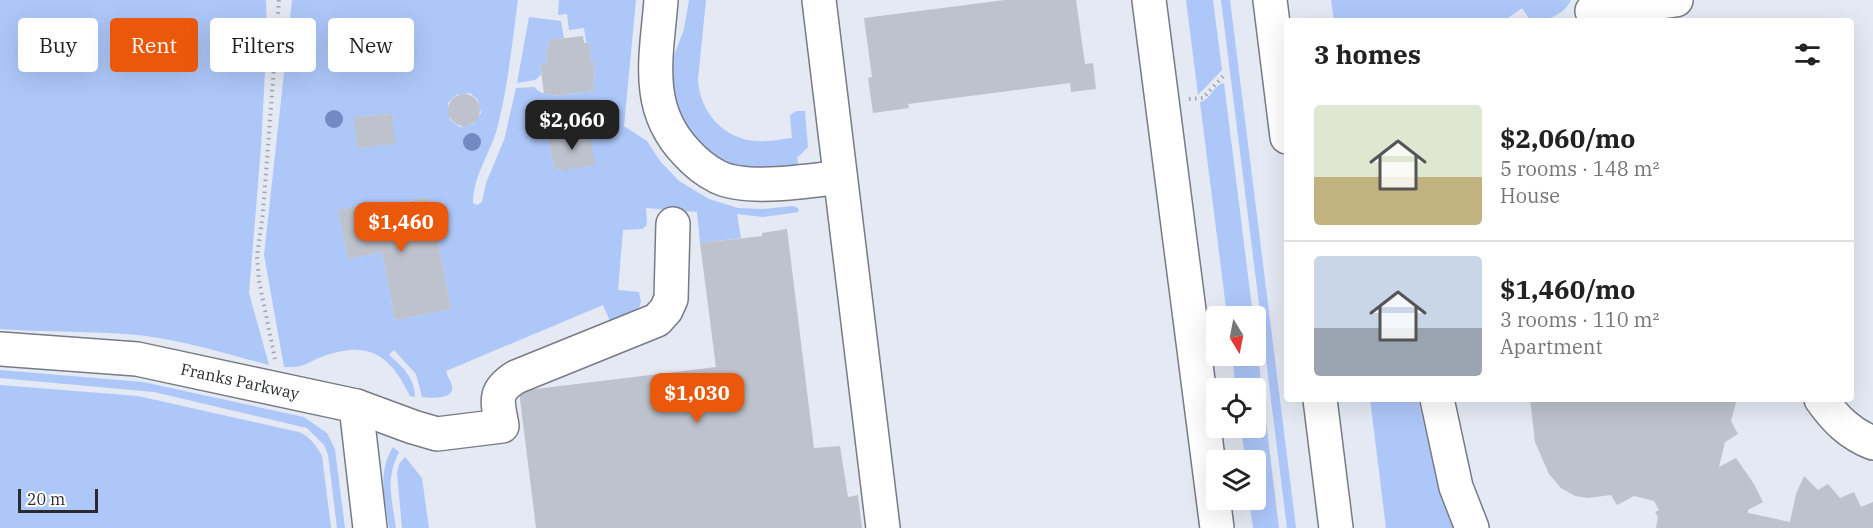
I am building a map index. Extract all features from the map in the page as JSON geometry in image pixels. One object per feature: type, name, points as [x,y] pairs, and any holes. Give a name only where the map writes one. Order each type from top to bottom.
[{"type":"main road","points":[[661,0],[657,90],[663,118],[676,141],[696,163],[720,178],[750,184],[840,177]]},
{"type":"main road","points":[[819,0],[883,528]]},
{"type":"main road","points":[[1149,0],[1217,528]]},
{"type":"main road","points":[[1270,0],[1284,113]]},
{"type":"main road","points":[[1588,13],[1676,0]]},
{"type":"main road","name":"Franks Parkway","points":[[0,349],[137,359],[356,406],[437,434],[502,426],[497,396],[504,385],[516,377],[657,320],[666,310],[671,299],[672,224]]},
{"type":"main road","points":[[1320,402],[1336,528]]},
{"type":"main road","points":[[1438,402],[1456,487],[1472,528]]},
{"type":"main road","points":[[1823,402],[1834,418],[1858,437],[1873,442]]},
{"type":"main road","points":[[356,406],[370,528]]},
{"type":"path","points":[[279,0],[263,213],[257,256],[259,281],[281,389]]},
{"type":"path","points":[[1183,100],[1203,98],[1226,73]]},
{"type":"shaded area","points":[[0,0],[266,0],[267,18],[210,18],[210,72],[265,72],[249,293],[269,365],[162,338],[109,333],[0,329]]},
{"type":"shaded area","points":[[292,0],[518,0],[501,113],[476,184],[473,203],[477,205],[482,202],[486,183],[504,140],[516,88],[534,87],[542,93],[551,93],[552,96],[594,91],[593,61],[591,61],[589,42],[586,42],[584,28],[569,30],[567,14],[558,15],[559,0],[636,0],[624,126],[647,141],[660,161],[679,181],[709,199],[738,208],[763,209],[793,206],[798,208],[799,212],[763,217],[737,214],[741,238],[700,243],[697,212],[646,208],[647,225],[642,229],[623,230],[618,290],[639,292],[641,302],[638,311],[612,322],[603,305],[446,371],[452,391],[446,396],[422,397],[416,374],[394,350],[389,355],[410,378],[415,397],[410,396],[386,361],[366,351],[340,351],[302,366],[284,367],[264,255],[284,72],[316,72],[316,18],[290,18]],"holes":[[[470,93],[478,100],[481,113],[473,124],[460,127],[450,120],[448,103],[456,95]],[[392,114],[394,144],[357,147],[355,117]],[[589,130],[561,171],[560,168],[554,169],[548,137]],[[429,197],[451,309],[395,320],[382,252],[348,259],[338,210],[381,201],[382,207]]]},
{"type":"shaded area","points":[[689,0],[706,0],[698,79],[703,103],[709,113],[725,130],[735,136],[747,140],[771,141],[792,138],[790,115],[796,111],[805,111],[808,147],[797,158],[799,167],[758,171],[722,162],[696,143],[672,100],[671,64],[684,29]]},
{"type":"shaded area","points":[[1186,0],[1213,0],[1222,70],[1198,95]]},
{"type":"shaded area","points":[[1221,0],[1230,0],[1296,528],[1287,528],[1266,360],[1266,306],[1259,306]]},
{"type":"shaded area","points":[[1331,0],[1571,0],[1564,10],[1549,18],[1529,18],[1522,8],[1508,18],[1334,18]]},
{"type":"shaded area","points":[[529,17],[561,21],[564,38],[548,40],[550,49],[546,50],[547,63],[540,65],[541,75],[535,80],[517,83]]},
{"type":"shaded area","points":[[1224,83],[1252,306],[1226,306],[1200,102],[1204,101],[1220,84]]},
{"type":"shaded area","points":[[1233,366],[1259,366],[1261,378],[1235,378]]},
{"type":"shaded area","points":[[0,370],[143,382],[304,417],[327,433],[335,449],[345,528],[337,528],[328,455],[324,445],[307,428],[154,392],[0,378]]},
{"type":"shaded area","points":[[0,385],[138,396],[299,432],[312,442],[322,456],[331,528],[0,528]]},
{"type":"shaded area","points":[[1370,402],[1419,402],[1437,478],[1455,528],[1386,528]]},
{"type":"shaded area","points":[[1266,421],[1279,528],[1253,528],[1250,510],[1266,510],[1266,450],[1244,450],[1242,438],[1266,438]]},
{"type":"shaded area","points":[[393,447],[399,452],[391,480],[396,528],[389,528],[384,497],[384,476],[385,466]]},
{"type":"shaded area","points":[[405,457],[422,478],[429,528],[402,528],[397,473],[399,464]]},
{"type":"building","points":[[1005,0],[1076,0],[1085,64],[1093,63],[1096,89],[1071,92],[1070,83],[908,104],[909,108],[873,113],[868,78],[872,77],[864,18]]},
{"type":"building","points":[[583,36],[584,43],[589,42],[591,61],[593,60],[594,91],[551,96],[551,93],[544,94],[540,64],[547,63],[546,49],[550,49],[548,40]]},
{"type":"building","points":[[464,94],[476,98],[480,110],[476,122],[464,126],[452,122],[448,110],[452,98]]},
{"type":"building","points":[[392,114],[395,144],[357,148],[354,117]]},
{"type":"building","points":[[589,130],[595,165],[561,171],[560,168],[554,169],[548,137]]},
{"type":"building","points":[[429,197],[451,309],[395,320],[382,252],[348,259],[338,210],[381,201],[382,207]]},
{"type":"building","points":[[787,229],[814,448],[840,446],[848,497],[858,495],[862,528],[536,528],[519,391],[716,367],[700,243],[762,236],[762,233]]},
{"type":"building","points":[[1530,402],[1736,402],[1731,421],[1738,434],[1725,442],[1719,467],[1736,458],[1754,484],[1763,502],[1748,510],[1748,513],[1790,522],[1796,494],[1804,476],[1818,490],[1828,484],[1840,498],[1854,492],[1861,507],[1873,502],[1873,528],[1656,528],[1658,517],[1655,512],[1659,510],[1654,501],[1634,496],[1617,505],[1611,495],[1588,498],[1575,496],[1561,488],[1549,474],[1535,442]]}]
